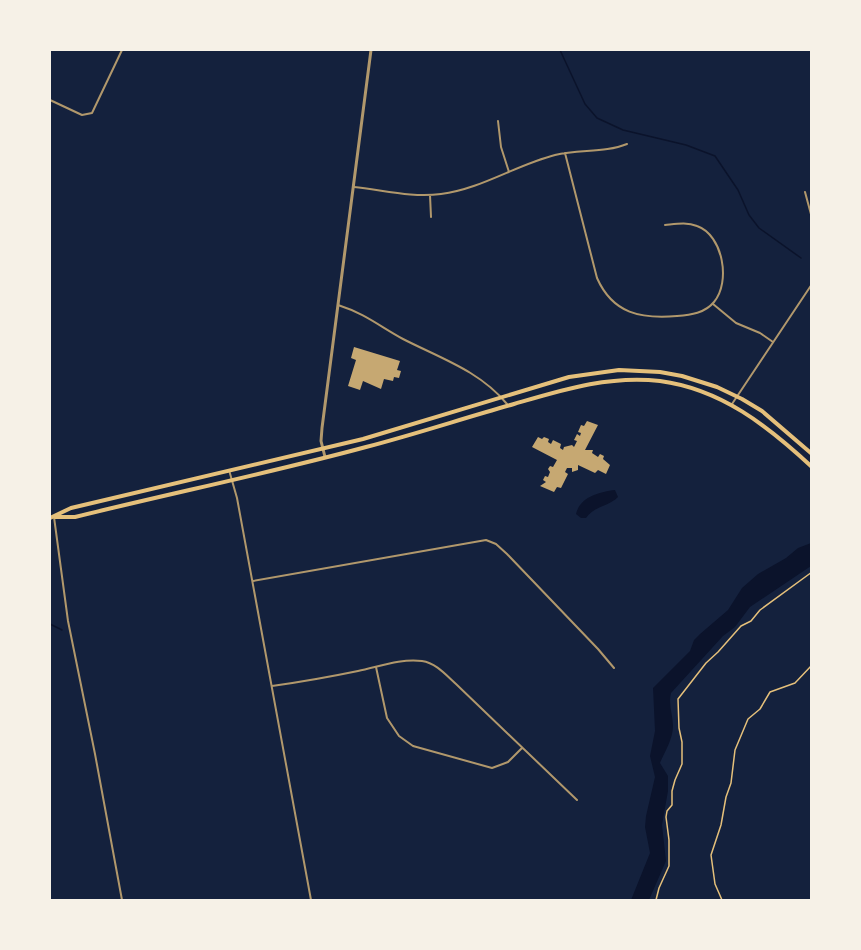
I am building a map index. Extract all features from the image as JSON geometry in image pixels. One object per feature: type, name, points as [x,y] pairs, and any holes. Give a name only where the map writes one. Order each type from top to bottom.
[{"type":"main road","points":[[52,517],[71,508],[392,430],[569,377],[619,370],[660,372],[717,387],[762,411],[812,454]]},
{"type":"main road","points":[[52,517],[75,517],[372,446],[572,387],[616,380],[663,382],[732,404],[766,427],[812,467]]},
{"type":"street","points":[[50,100],[89,115],[97,105],[122,50]]},
{"type":"street","points":[[325,457],[321,441],[371,50]]},
{"type":"street","points":[[498,122],[501,147],[509,172]]},
{"type":"street","points":[[354,187],[430,195],[454,192],[565,153],[614,148],[627,144]]},
{"type":"street","points":[[565,153],[597,278],[610,298],[630,312],[651,318],[690,315],[702,311],[713,304],[721,291],[723,278],[718,250],[714,240],[707,232],[688,224],[665,225]]},
{"type":"street","points":[[806,192],[812,218]]},
{"type":"street","points":[[430,195],[431,217]]},
{"type":"street","points":[[732,404],[812,284]]},
{"type":"street","points":[[713,304],[736,323],[760,333],[773,342]]},
{"type":"street","points":[[338,305],[363,314],[400,338],[463,368],[496,391],[508,406]]},
{"type":"street","points":[[230,470],[253,581],[311,900]]},
{"type":"street","points":[[52,517],[68,621],[122,900]]},
{"type":"street","points":[[253,581],[486,540],[496,544],[507,554],[614,668]]},
{"type":"street","points":[[272,686],[419,661],[437,667],[577,800]]},
{"type":"street","points":[[376,667],[387,718],[399,736],[413,746],[492,768],[503,765],[522,747]]},
{"type":"path","points":[[656,900],[669,866],[666,817],[667,811],[672,806],[675,780],[682,764],[678,699],[705,663],[741,626],[751,621],[759,610],[812,572]]},
{"type":"path","points":[[722,900],[715,884],[711,855],[733,774],[735,750],[744,726],[748,719],[760,709],[770,692],[795,682],[812,665]]},
{"type":"water","points":[[615,490],[618,497],[593,511],[586,518],[581,518],[576,514],[586,499]]},
{"type":"water","points":[[811,543],[811,566],[750,607],[735,627],[723,636],[671,693],[673,731],[660,763],[668,776],[668,791],[662,825],[666,861],[649,900],[631,900],[650,853],[645,827],[655,777],[650,756],[655,731],[653,688],[690,651],[694,640],[728,610],[742,588],[758,574],[786,558],[798,548]]},
{"type":"building","points":[[354,347],[400,361],[397,370],[401,371],[399,378],[394,377],[393,381],[384,379],[381,389],[363,381],[360,390],[348,386],[356,360],[351,358]]},
{"type":"building","points":[[587,421],[598,425],[585,450],[593,450],[592,453],[598,457],[600,454],[604,456],[603,459],[610,465],[606,474],[598,470],[595,473],[578,465],[578,470],[572,472],[572,468],[567,468],[565,472],[568,474],[561,488],[557,487],[554,492],[540,486],[546,482],[543,480],[545,476],[548,477],[550,472],[548,469],[550,466],[553,467],[557,460],[532,447],[538,437],[549,439],[548,442],[551,444],[553,440],[561,444],[560,448],[563,450],[564,447],[572,445],[574,447],[577,434],[580,436],[581,433],[578,432],[581,425],[584,426]]},
{"type":"waterway","points":[[560,50],[585,104],[597,118],[623,130],[686,145],[715,156],[738,190],[749,215],[759,228],[801,258]]},
{"type":"waterway","points":[[50,624],[62,630]]}]
